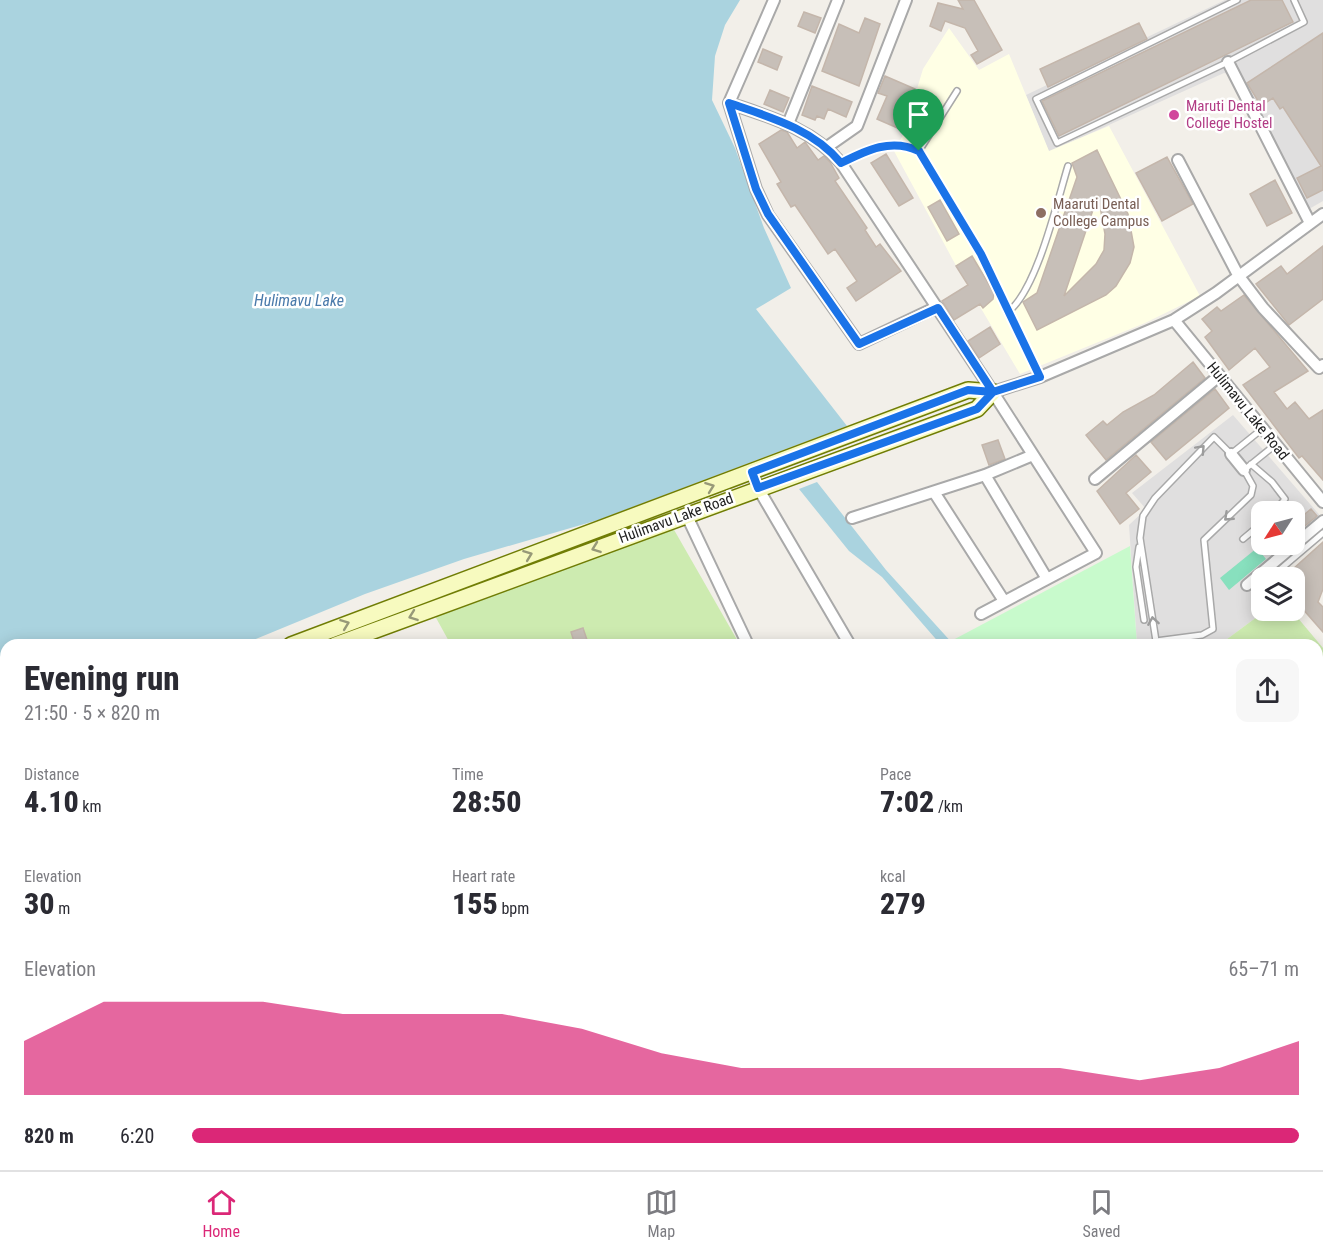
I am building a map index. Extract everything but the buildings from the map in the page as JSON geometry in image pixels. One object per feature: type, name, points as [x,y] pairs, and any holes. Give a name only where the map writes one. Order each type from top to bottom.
[{"type":"main road","name":"Hulimavu Lake Road","points":[[307,639],[968,390],[993,392]]},
{"type":"main road","name":"Hulimavu Lake Road","points":[[351,639],[686,514],[977,409],[993,392]]},
{"type":"street","points":[[774,0],[729,103],[756,189],[768,214],[859,344],[938,308]]},
{"type":"street","points":[[788,124],[838,0]]},
{"type":"street","points":[[827,147],[857,126],[906,0]]},
{"type":"street","points":[[1228,62],[1310,223]]},
{"type":"street","points":[[729,103],[788,124],[827,147],[841,163],[993,392],[1096,553],[981,614]]},
{"type":"street","points":[[1178,160],[1238,275],[1263,308],[1319,368],[1323,365]]},
{"type":"street","name":"Hulimavu Lake Road","points":[[993,392],[1040,377],[1174,320],[1216,293],[1323,214]]},
{"type":"street","name":"Hulimavu Lake Road","points":[[1174,320],[1323,502]]},
{"type":"street","points":[[1095,479],[1220,376]]},
{"type":"street","points":[[1231,454],[1247,467]]},
{"type":"street","points":[[852,518],[985,475],[1033,455]]},
{"type":"street","points":[[752,472],[758,488],[846,639]]},
{"type":"street","points":[[985,475],[1047,579]]},
{"type":"street","points":[[934,492],[1005,601]]},
{"type":"street","points":[[686,514],[745,639]]},
{"type":"street","points":[[1247,585],[1323,521]]},
{"type":"lane","points":[[1237,0],[1036,99],[1057,144],[1228,62],[1304,22],[1294,0]]},
{"type":"lane","points":[[919,151],[957,91]]},
{"type":"lane","points":[[841,163],[887,144],[901,144],[919,151],[981,254],[1040,377]]},
{"type":"lane","points":[[1009,311],[1017,305],[1031,282],[1068,166]]},
{"type":"lane","points":[[1144,620],[1136,567],[1146,510],[1213,437],[1216,437],[1231,454],[1262,429]]},
{"type":"lane","points":[[1247,467],[1275,445]]},
{"type":"lane","points":[[1247,467],[1272,482],[1285,499],[1283,501]]},
{"type":"lane","points":[[1170,639],[1206,634],[1213,629],[1204,540],[1251,495],[1253,486],[1247,467]]},
{"type":"lane","points":[[1243,539],[1251,532]]},
{"type":"lane","points":[[1283,567],[1323,533]]},
{"type":"lane","points":[[1140,538],[1156,639]]},
{"type":"shaded area","points":[[1225,0],[1323,0],[1323,201],[1309,209],[1240,77],[1224,73],[1049,152],[1026,95]]},
{"type":"shaded area","name":"Maaruti Dental College Campus","points":[[949,28],[979,70],[1009,54],[1049,151],[1109,126],[1200,296],[1145,323],[1020,374],[960,273],[894,151],[903,135],[923,69]]},
{"type":"shaded area","points":[[1233,415],[1323,519],[1323,530],[1305,545],[1305,501],[1251,501],[1251,555],[1293,555],[1279,567],[1251,567],[1251,621],[1227,639],[1137,639],[1129,525],[1146,509],[1132,493]]},
{"type":"green space","points":[[673,528],[737,639],[448,639],[435,616]]},
{"type":"green space","points":[[1130,546],[1137,639],[955,639]]},
{"type":"green space","points":[[1251,553],[1251,555],[1263,555],[1266,559],[1256,567],[1251,567],[1251,572],[1229,590],[1220,578]]},
{"type":"green space","points":[[1251,621],[1300,621],[1315,639],[1227,639]]},
{"type":"water","name":"Hulimavu Lake","points":[[0,0],[740,0],[725,25],[715,56],[712,100],[735,148],[764,228],[791,288],[756,309],[847,426],[598,520],[464,559],[365,594],[256,639],[0,639]]},
{"type":"water","points":[[817,482],[886,570],[949,639],[936,639],[882,577],[849,551],[799,489]]},
{"type":"place","name":"Maruti Dental College Hostel","points":[[1174,115]]},
{"type":"place","name":"Maaruti Dental College Campus","points":[[1041,213]]},
{"type":"route","points":[[919,151],[906,145],[887,144],[841,163],[827,147],[788,124],[729,103],[756,189],[768,214],[859,344],[938,308],[993,392],[968,390],[752,472],[758,488],[977,409],[993,392],[1040,377],[981,254],[919,151]]}]
